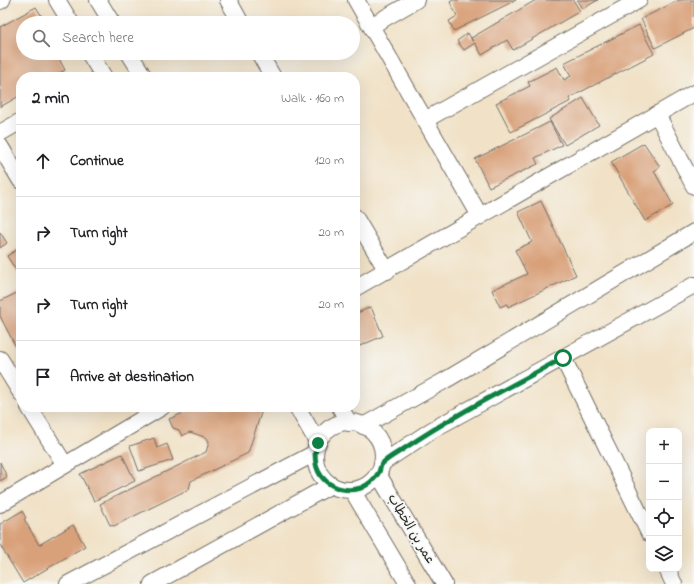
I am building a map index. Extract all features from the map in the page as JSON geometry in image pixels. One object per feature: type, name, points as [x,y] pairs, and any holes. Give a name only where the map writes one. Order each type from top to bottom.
[{"type":"street","points":[[57,0],[67,16]]},
{"type":"street","points":[[98,0],[108,16]]},
{"type":"street","points":[[228,0],[237,16]]},
{"type":"street","points":[[356,0],[480,216]]},
{"type":"street","points":[[371,26],[416,0]]},
{"type":"street","points":[[425,120],[639,0]]},
{"type":"street","points":[[93,60],[100,72]]},
{"type":"street","points":[[134,60],[141,72]]},
{"type":"street","points":[[263,60],[270,72]]},
{"type":"street","points":[[360,285],[694,94]]},
{"type":"street","points":[[657,114],[694,186]]},
{"type":"street","points":[[0,133],[16,124]]},
{"type":"street","points":[[0,146],[16,172]]},
{"type":"street","points":[[360,225],[387,271]]},
{"type":"street","points":[[694,232],[444,381],[356,424],[340,424],[330,428],[322,436],[316,448],[315,457],[317,469],[323,478],[331,485],[341,489],[352,490],[362,488],[371,482],[380,468],[432,430],[694,285]]},
{"type":"street","points":[[563,358],[646,527]]},
{"type":"street","points":[[2,365],[16,386]]},
{"type":"street","points":[[32,412],[65,466]]},
{"type":"street","points":[[0,504],[153,412]]},
{"type":"street","points":[[299,412],[316,448]]},
{"type":"street","points":[[345,412],[356,424],[373,432],[380,442],[383,453],[380,468]]},
{"type":"street","points":[[68,584],[316,448]]},
{"type":"street","name":"عمر بن الخطاب","points":[[380,468],[444,584]]},
{"type":"street","points":[[152,584],[331,485]]},
{"type":"street","points":[[352,490],[408,584]]},
{"type":"street","points":[[668,572],[674,584]]},
{"type":"building","points":[[453,0],[516,0],[454,31],[449,21],[457,16],[450,2]]},
{"type":"building","points":[[536,0],[573,0],[580,11],[513,50],[507,40],[482,55],[475,43],[464,50],[457,41],[468,33],[473,42],[471,38]]},
{"type":"building","points":[[577,0],[598,0],[582,9]]},
{"type":"building","points":[[679,0],[694,0],[694,28],[655,48],[641,19]]},
{"type":"building","points":[[36,7],[42,16],[20,16]]},
{"type":"building","points":[[16,18],[16,60],[60,60],[65,70],[61,72],[16,72],[16,98],[0,107],[0,27]]},
{"type":"building","points":[[639,25],[654,54],[569,98],[571,101],[511,132],[496,103],[530,86],[528,82],[557,67],[564,80],[571,76],[564,63]]},
{"type":"building","points":[[583,98],[599,125],[565,145],[549,119]]},
{"type":"building","points":[[550,122],[562,145],[535,158],[538,164],[489,187],[475,159]]},
{"type":"building","points":[[644,143],[660,167],[654,171],[673,205],[645,221],[611,162]]},
{"type":"building","points":[[541,201],[576,275],[508,307],[507,304],[500,307],[492,290],[527,274],[515,250],[532,242],[518,212]]},
{"type":"building","points":[[0,232],[7,243],[0,248]]},
{"type":"building","points":[[16,250],[16,270],[7,256]]},
{"type":"building","points":[[16,293],[16,347],[0,316],[0,301]]},
{"type":"building","points":[[371,307],[383,336],[360,346],[360,312]]},
{"type":"building","points":[[185,412],[261,412],[248,453],[191,481],[189,489],[114,526],[110,525],[100,504],[206,452],[209,442],[207,438],[190,432],[182,436],[179,430],[173,428],[169,419]]},
{"type":"building","points":[[154,438],[157,448],[167,444],[173,460],[139,471],[130,446]]},
{"type":"building","points":[[122,454],[135,481],[94,501],[80,474]]},
{"type":"building","points":[[0,462],[7,477],[0,481]]},
{"type":"building","points":[[22,511],[26,518],[24,519],[39,545],[73,525],[85,546],[23,583],[0,545],[0,524]]},
{"type":"route","points":[[318,443],[316,446],[315,457],[317,469],[323,478],[331,485],[341,489],[352,490],[362,488],[371,482],[378,474],[382,463],[432,430],[563,358]]}]
